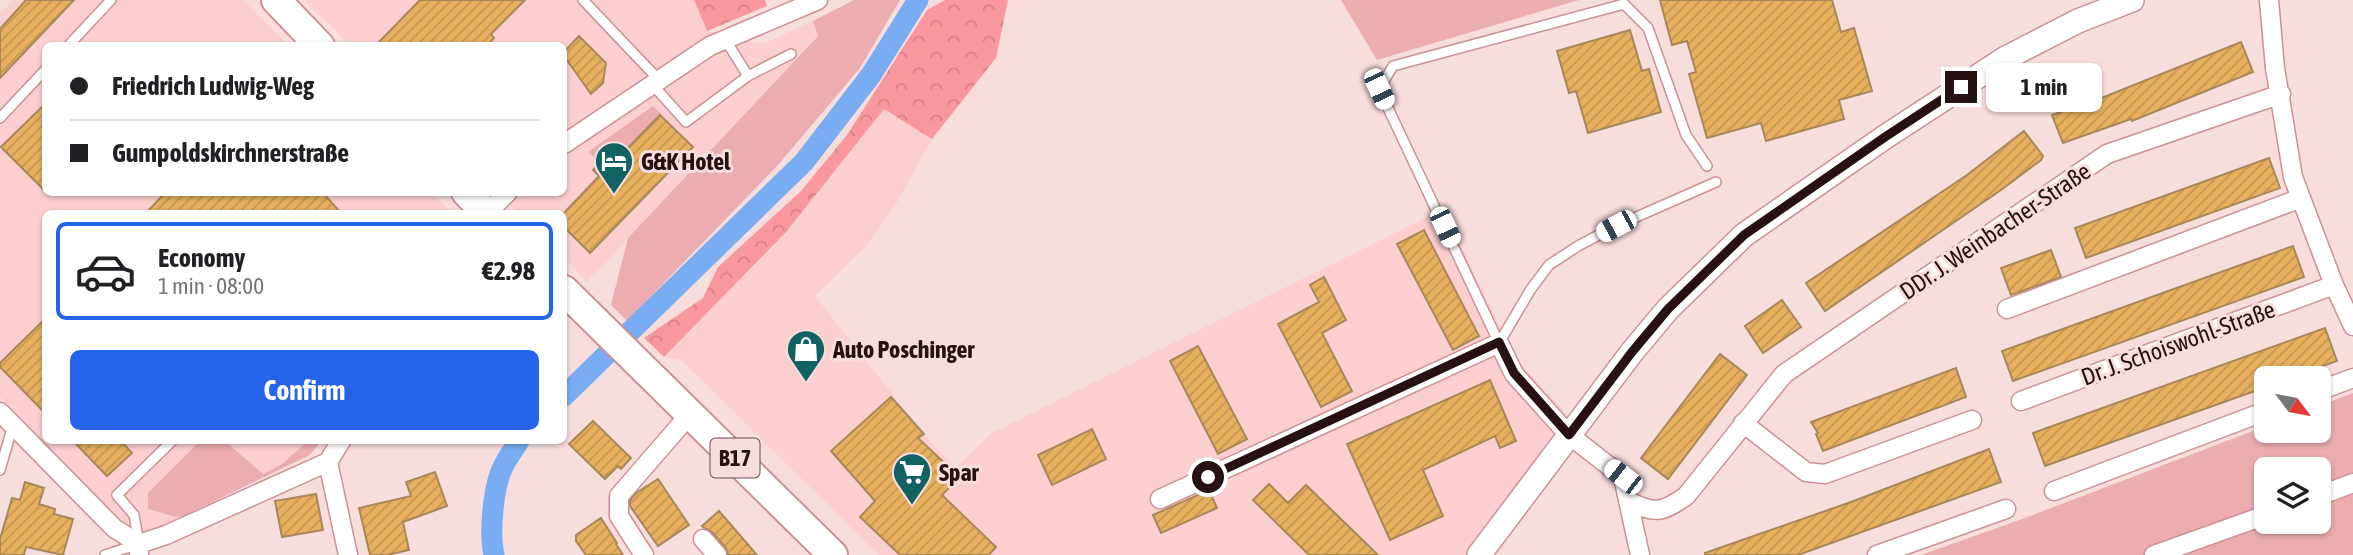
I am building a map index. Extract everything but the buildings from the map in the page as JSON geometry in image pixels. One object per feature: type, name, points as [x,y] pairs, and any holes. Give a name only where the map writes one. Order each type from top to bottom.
[{"type":"main road","points":[[276,0],[316,42]]},
{"type":"main road","points":[[470,196],[484,210]]},
{"type":"main road","name":"B17","points":[[567,293],[833,555]]},
{"type":"street","points":[[567,142],[710,46],[818,0]]},
{"type":"street","points":[[1479,555],[1632,352],[1668,309],[1744,235],[1885,137],[2006,58],[2078,21],[2132,0]]},
{"type":"street","points":[[2269,0],[2275,68],[2293,177],[2334,285],[2353,326]]},
{"type":"street","name":"DDr. J. Weinbacher-Straße","points":[[1628,500],[1655,512],[1671,507],[1686,496],[1784,374],[2107,154],[2281,94]]},
{"type":"street","points":[[490,210],[504,196]]},
{"type":"street","points":[[2007,309],[2301,198]]},
{"type":"street","name":"Dr. J. Schoiswohl-Straße","points":[[2021,401],[2334,285]]},
{"type":"street","points":[[1160,499],[1499,342],[1514,373],[1569,435],[1623,477],[1640,555]]},
{"type":"street","points":[[2331,386],[2353,378]]},
{"type":"street","points":[[0,412],[114,528],[139,549],[328,462],[339,444]]},
{"type":"street","points":[[644,555],[619,516],[619,496],[690,414]]},
{"type":"street","points":[[2054,491],[2254,416]]},
{"type":"street","points":[[1743,423],[1806,472],[1825,474],[1972,420]]},
{"type":"street","points":[[328,462],[348,555]]},
{"type":"street","points":[[2331,491],[2353,483]]},
{"type":"street","points":[[1877,555],[2006,509]]},
{"type":"street","points":[[2154,555],[2254,518]]},
{"type":"street","points":[[704,539],[717,555]]},
{"type":"lane","points":[[72,42],[111,0]]},
{"type":"lane","points":[[583,0],[656,82],[686,122],[748,76],[791,54]]},
{"type":"lane","points":[[1499,342],[1379,89],[1393,66],[1624,4],[1648,28],[1686,135],[1707,166]]},
{"type":"lane","points":[[725,39],[748,76]]},
{"type":"lane","points":[[0,118],[42,73]]},
{"type":"lane","points":[[1499,342],[1549,265],[1616,226],[1716,182]]},
{"type":"lane","points":[[0,470],[13,425]]},
{"type":"lane","points":[[105,555],[139,549],[134,515],[117,495],[169,444]]},
{"type":"shaded area","points":[[13,0],[243,0],[285,42],[42,42],[42,196],[435,196],[449,210],[42,210],[42,444],[319,444],[139,544],[114,528],[0,397],[0,14]]},
{"type":"shaded area","points":[[304,0],[694,0],[707,31],[763,44],[813,21],[818,35],[587,282],[567,261],[567,210],[516,210],[500,196],[567,196],[567,42],[347,42]]},
{"type":"shaded area","points":[[854,0],[900,0],[860,68],[778,165],[627,321],[611,305],[628,238],[818,36],[813,21]]},
{"type":"shaded area","points":[[1341,0],[1579,0],[1377,60]]},
{"type":"shaded area","points":[[653,106],[661,114],[619,157],[612,150],[600,162],[588,152]]},
{"type":"shaded area","points":[[884,109],[932,139],[896,204],[865,247],[815,296],[924,434],[955,468],[992,433],[1443,209],[1515,357],[1563,410],[1555,446],[1473,555],[879,555],[681,360],[664,357],[786,232]]},
{"type":"shaded area","points":[[2353,393],[2353,555],[1921,555],[2254,431],[2254,443],[2331,443],[2331,401]]},
{"type":"shaded area","points":[[197,444],[228,444],[263,474],[282,464],[305,444],[319,444],[310,455],[183,516],[176,517],[148,509],[148,493]]},
{"type":"green space","points":[[694,0],[765,0],[767,6],[707,31]]},
{"type":"green space","points":[[945,0],[1008,0],[996,58],[932,139],[884,109],[786,232],[664,357],[644,338],[703,298],[718,267],[801,191],[847,135],[927,10]]},
{"type":"waterway","points":[[567,393],[804,162],[871,75],[918,0]]},
{"type":"waterway","points":[[494,555],[492,522],[497,484],[504,465],[517,444]]},
{"type":"place","name":"G&K Hotel","points":[[614,195]]},
{"type":"place","name":"Auto Poschinger","points":[[806,383]]},
{"type":"place","name":"Spar","points":[[912,506]]},
{"type":"route","points":[[1208,477],[1499,342],[1514,373],[1569,435],[1668,309],[1744,235],[1961,87]]}]
